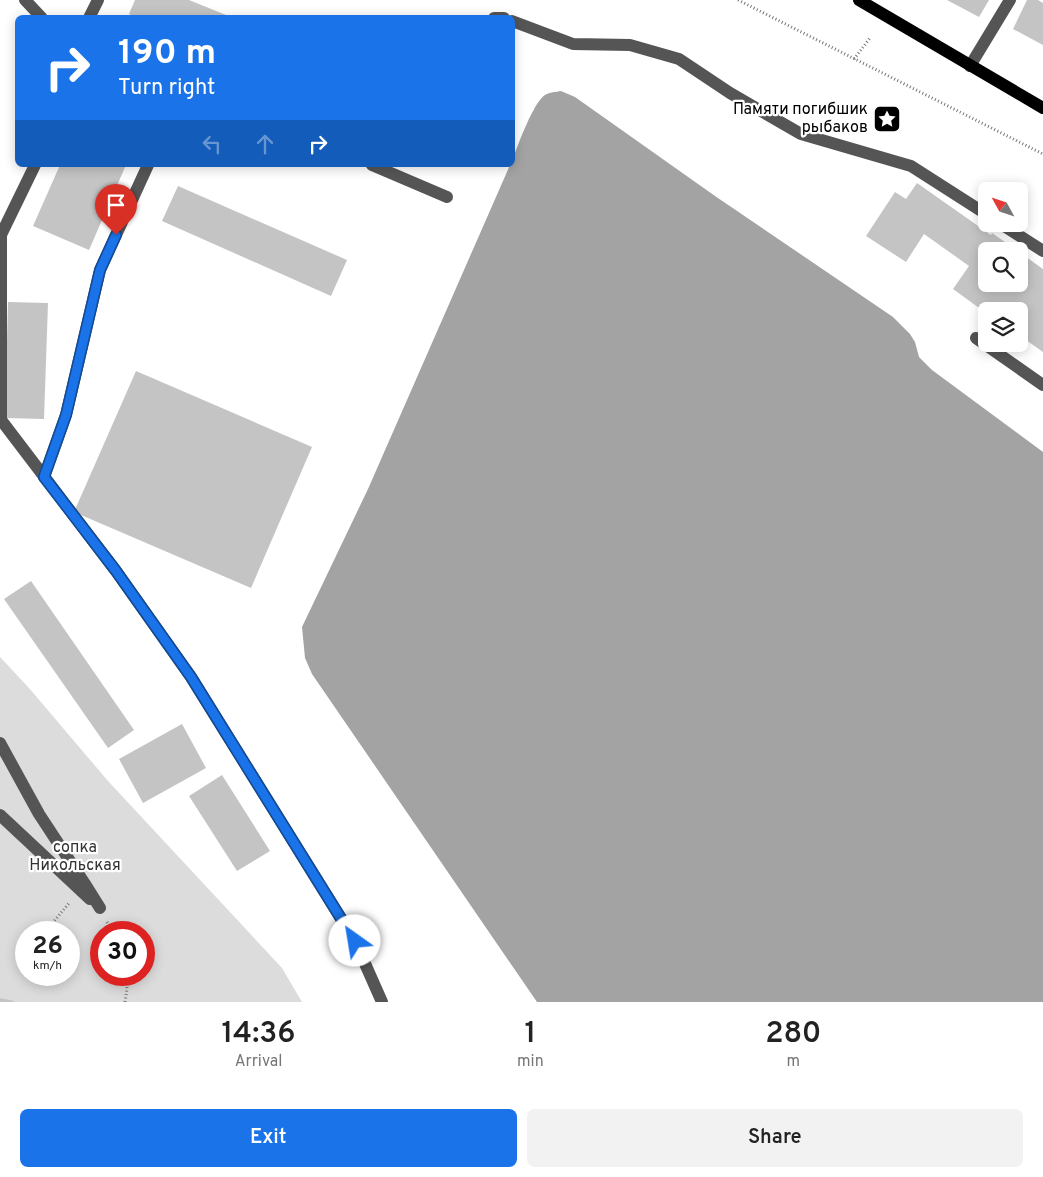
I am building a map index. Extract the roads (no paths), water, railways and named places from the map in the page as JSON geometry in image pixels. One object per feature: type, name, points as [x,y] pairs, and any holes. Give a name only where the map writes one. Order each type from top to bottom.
[{"type":"main road","points":[[859,0],[1043,108]]},
{"type":"street","points":[[25,0],[39,15]]},
{"type":"street","points":[[90,15],[98,0]]},
{"type":"street","points":[[970,66],[1010,0]]},
{"type":"street","points":[[515,22],[573,44],[630,45],[680,59],[730,93],[800,134],[912,166],[978,209]]},
{"type":"street","points":[[34,167],[1,235],[1,420],[116,571],[191,677],[355,941],[382,1002]]},
{"type":"street","points":[[44,477],[66,415],[100,270],[147,167]]},
{"type":"street","points":[[377,167],[447,197]]},
{"type":"street","points":[[1013,232],[1043,251]]},
{"type":"street","points":[[976,338],[1043,385]]},
{"type":"street","points":[[0,743],[39,814],[100,908],[0,815]]},
{"type":"place","name":"Памяти погибшик рыбаков","points":[[887,119]]},
{"type":"park label","name":"сопка Никольская","points":[[75,857]]}]
